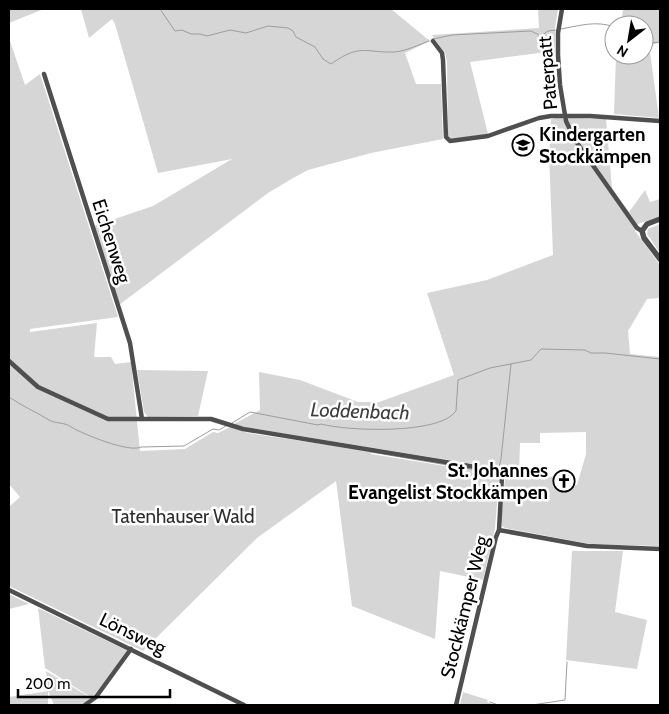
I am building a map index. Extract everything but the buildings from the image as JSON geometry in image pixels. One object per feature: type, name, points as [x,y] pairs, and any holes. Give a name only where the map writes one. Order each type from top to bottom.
[{"type":"street","name":"Paterpatt","points":[[562,9],[558,26],[560,85],[569,127],[575,140],[636,228],[642,231]]},
{"type":"street","points":[[433,41],[442,53],[447,140],[488,136],[539,118],[565,115],[660,121]]},
{"type":"street","name":"Eichenweg","points":[[44,74],[130,344],[142,419]]},
{"type":"street","points":[[660,219],[648,224],[642,231],[644,238],[660,259]]},
{"type":"street","points":[[9,361],[38,387],[108,419],[211,419],[244,429],[497,470],[502,474],[499,530]]},
{"type":"street","name":"Stockkämper Weg","points":[[456,705],[499,530],[587,546],[660,550]]},
{"type":"street","name":"Lönsweg","points":[[9,590],[244,705]]},
{"type":"street","points":[[85,705],[96,697],[131,649]]},
{"type":"green space","points":[[9,9],[44,9],[9,23]]},
{"type":"green space","points":[[81,9],[391,9],[430,41],[405,53],[416,84],[441,84],[443,139],[371,153],[308,170],[268,193],[119,305],[94,226],[153,206],[232,159],[158,173],[115,24],[112,19],[89,38]]},
{"type":"green space","points":[[538,9],[558,9],[555,28],[555,51],[470,62],[488,134],[451,139],[448,136],[447,62],[445,53],[432,35],[539,28]]},
{"type":"green space","points":[[623,9],[660,9],[660,43],[654,44],[654,15],[622,15]]},
{"type":"green space","name":"Tatenhauser Wald","points":[[9,38],[25,85],[40,74],[118,317],[30,329],[30,332],[97,323],[94,357],[111,357],[115,364],[131,362],[140,451],[185,449],[213,432],[218,433],[230,427],[248,433],[371,451],[371,454],[445,466],[445,463],[496,473],[499,480],[495,528],[483,580],[440,571],[435,639],[352,606],[336,481],[257,538],[143,651],[9,586],[9,507],[20,497],[9,484]]},
{"type":"green space","points":[[616,65],[652,65],[659,118],[614,114]]},
{"type":"green space","points":[[561,117],[563,119],[606,119],[612,188],[629,212],[645,190],[650,202],[660,199],[660,216],[638,224],[635,231],[660,265],[660,298],[647,299],[628,331],[630,354],[660,357],[660,546],[589,544],[505,528],[502,526],[501,521],[505,478],[508,474],[507,471],[498,468],[234,424],[260,410],[259,372],[300,380],[358,402],[379,402],[454,375],[427,293],[487,280],[553,255],[549,154],[551,119]],"holes":[[[586,432],[586,454],[577,485],[559,484],[557,487],[557,479],[560,476],[526,476],[519,473],[520,443],[540,443],[540,433]]]},
{"type":"green space","points":[[660,224],[660,253],[647,234],[648,229]]},
{"type":"green space","points":[[137,370],[208,371],[198,416],[148,417],[144,412]]},
{"type":"green space","points":[[572,551],[623,551],[615,612],[647,620],[637,669],[566,660]]},
{"type":"green space","points":[[9,594],[29,604],[9,609]]},
{"type":"green space","points":[[38,608],[128,651],[92,698],[45,668]]},
{"type":"green space","points":[[46,671],[91,698],[82,705],[54,705],[48,691]]},
{"type":"green space","points":[[48,691],[48,705],[9,705],[9,697]]},
{"type":"green space","points":[[463,692],[488,700],[487,702],[496,705],[460,705]]},
{"type":"waterway","points":[[160,9],[175,31],[182,30],[191,34],[207,36],[230,30],[246,33],[268,26],[288,28],[293,31],[296,37],[315,47],[323,59],[331,64],[341,57],[356,51],[395,52],[429,41]]},
{"type":"waterway","points":[[561,29],[581,25],[604,24]]},
{"type":"waterway","points":[[433,39],[452,35],[531,31],[541,36],[548,31],[557,30]]},
{"type":"waterway","points":[[654,43],[660,42]]},
{"type":"waterway","name":"Loddenbach","points":[[232,423],[250,412],[318,425],[370,429],[413,428],[447,419],[456,411],[458,380],[490,368],[531,360],[541,349],[585,350],[591,353],[660,359]]},
{"type":"waterway","points":[[499,467],[511,364]]},
{"type":"waterway","name":"Loddenbach","points":[[9,397],[52,421],[66,424],[95,438],[127,447],[184,446],[213,429],[219,430],[226,426]]},
{"type":"waterway","points":[[371,452],[494,473]]},
{"type":"waterway","points":[[532,705],[565,700],[567,662]]},
{"type":"waterway","points":[[490,702],[498,705]]},
{"type":"place","name":"Kindergarten Stockkämpen","points":[[523,145]]},
{"type":"place","name":"St. Johannes Evangelist Stockkämpen","points":[[564,481]]}]
